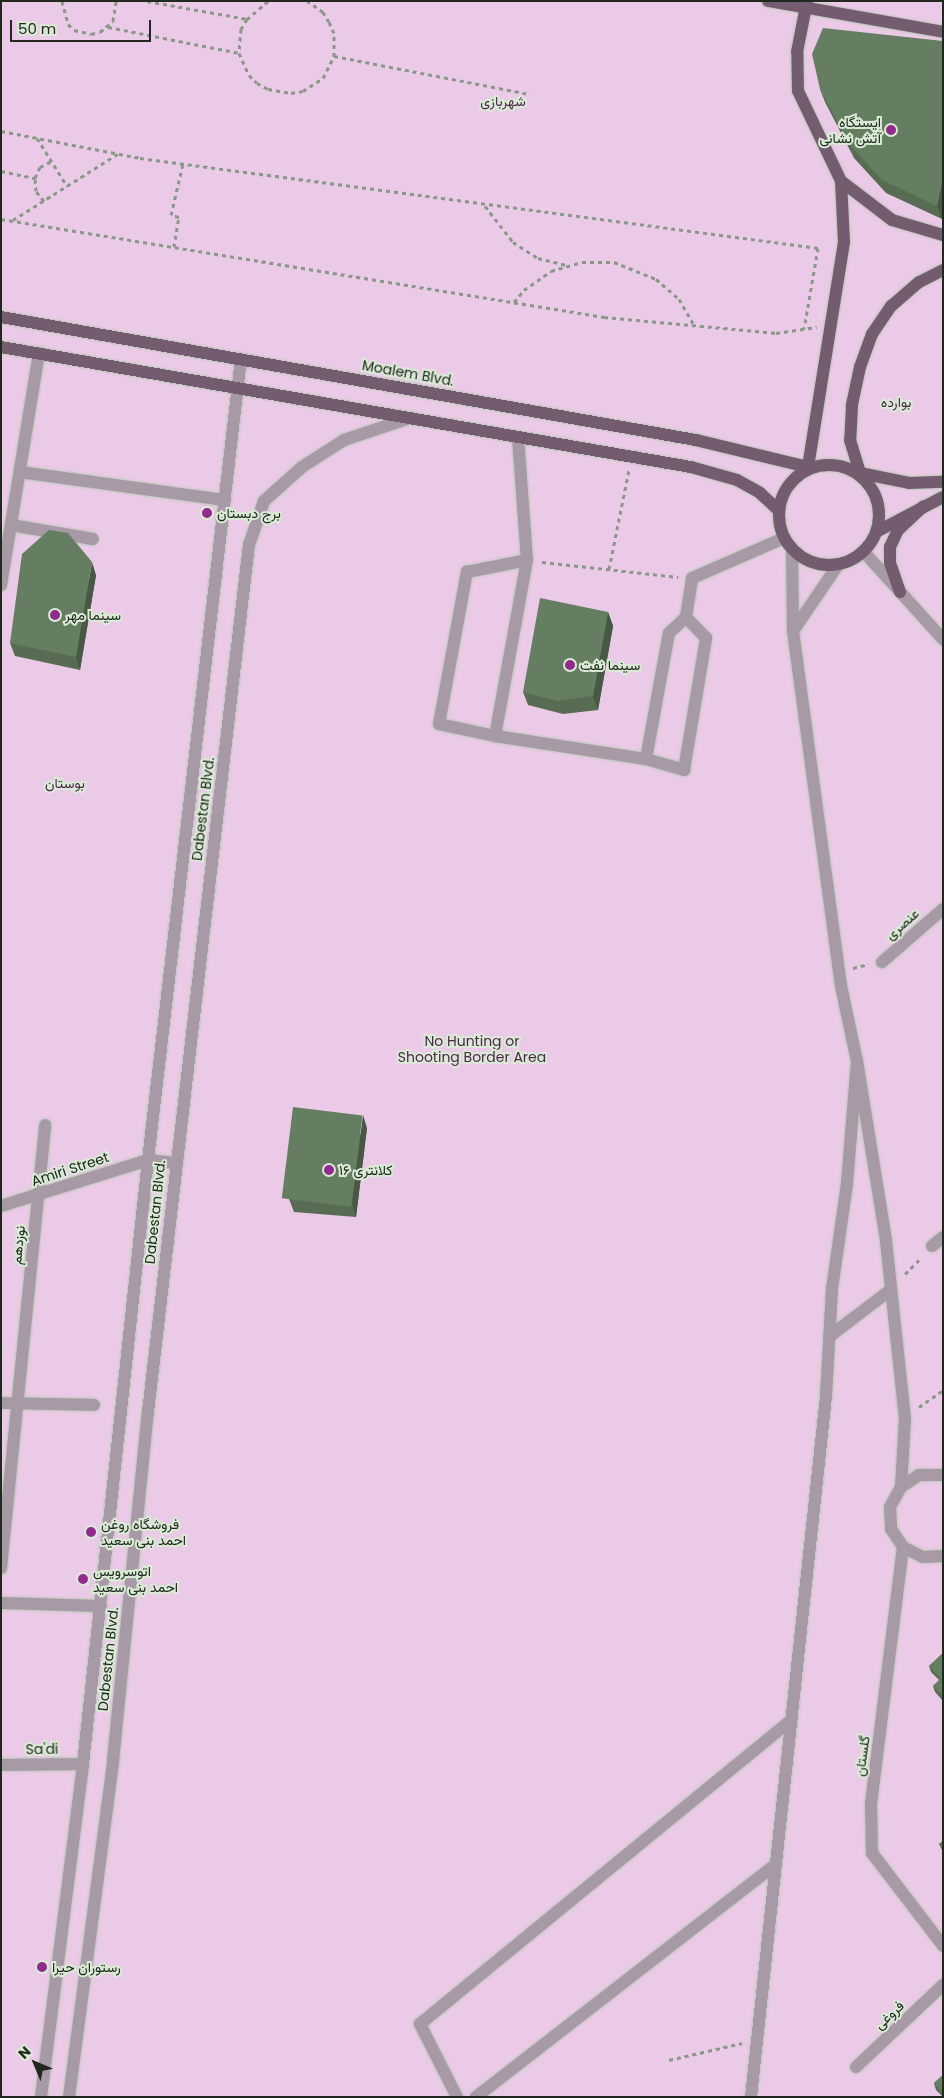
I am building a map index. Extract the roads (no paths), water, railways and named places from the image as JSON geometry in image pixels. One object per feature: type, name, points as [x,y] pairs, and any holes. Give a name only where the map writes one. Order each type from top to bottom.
[{"type":"main road","points":[[768,1],[806,4],[943,32]]},
{"type":"main road","points":[[806,4],[797,52],[798,91],[840,181],[844,242],[808,468]]},
{"type":"main road","points":[[840,181],[892,220],[943,235]]},
{"type":"main road","points":[[878,531],[879,505],[874,491],[860,474],[850,440],[852,406],[860,367],[872,334],[892,306],[919,282],[943,270]]},
{"type":"main road","name":"Moalem Blvd.","points":[[1,318],[696,440],[808,468]]},
{"type":"main road","points":[[1,347],[690,467],[737,480],[760,493],[778,511]]},
{"type":"main road","points":[[943,482],[910,483],[860,474],[824,464],[808,468],[793,480],[783,494],[778,511],[784,538],[792,549],[806,560],[822,565],[838,565],[864,552],[878,531],[943,497]]},
{"type":"main road","points":[[900,592],[890,563],[890,547],[898,530],[924,506]]},
{"type":"street","points":[[1,585],[39,353]]},
{"type":"street","name":"Dabestan Blvd.","points":[[41,2097],[83,1764],[148,1160],[242,359]]},
{"type":"street","name":"Dabestan Blvd.","points":[[69,2097],[113,1761],[176,1163],[249,545],[264,501],[302,467],[344,440],[410,418]]},
{"type":"street","points":[[495,736],[527,560],[518,437]]},
{"type":"street","points":[[20,472],[225,500]]},
{"type":"street","points":[[11,526],[93,539]]},
{"type":"street","points":[[646,759],[669,633],[686,616],[692,578],[784,538]]},
{"type":"street","points":[[792,549],[793,630],[839,970],[857,1061],[886,1241],[889,1291],[905,1418],[901,1487],[890,1507],[891,1529],[904,1547],[923,1557],[943,1556]]},
{"type":"street","points":[[864,552],[943,640]]},
{"type":"street","points":[[527,560],[467,572],[439,724],[495,736],[646,759],[684,770],[706,638],[686,616]]},
{"type":"street","points":[[793,630],[838,565]]},
{"type":"street","name":"عنصری","points":[[882,962],[943,908]]},
{"type":"street","points":[[751,2097],[792,1720],[830,1336],[832,1289],[848,1183],[857,1061]]},
{"type":"street","name":"نوزدهم","points":[[1,1568],[45,1125]]},
{"type":"street","points":[[148,1160],[176,1163]]},
{"type":"street","name":"Amiri Street","points":[[1,1206],[148,1160]]},
{"type":"street","points":[[932,1246],[943,1237]]},
{"type":"street","points":[[830,1336],[889,1291]]},
{"type":"street","points":[[1,1403],[94,1405]]},
{"type":"street","points":[[901,1487],[919,1475],[943,1475]]},
{"type":"street","name":"گلستان","points":[[904,1547],[871,1803],[872,1853],[943,1946]]},
{"type":"street","points":[[1,1602],[101,1606]]},
{"type":"street","points":[[457,2097],[420,2024],[792,1720]]},
{"type":"street","name":"Sa'di","points":[[1,1765],[83,1764]]},
{"type":"street","points":[[476,2097],[776,1864]]},
{"type":"street","name":"فروغی","points":[[856,2067],[943,1985]]},
{"type":"place","name":"ایستگاه آتش نشانی","points":[[891,130]]},
{"type":"place","name":"برج دبستان","points":[[207,513]]},
{"type":"place","name":"سینما مهر","points":[[55,615]]},
{"type":"place","name":"سینما نفت","points":[[570,665]]},
{"type":"place","name":"کلانتری ۱۶","points":[[329,1170]]},
{"type":"place","name":"فروشگاه روغن احمد بنی سعید","points":[[91,1532]]},
{"type":"place","name":"اتوسرویس احمد بنی سعید","points":[[83,1579]]},
{"type":"place","name":"رستوران حیرا","points":[[42,1967]]},
{"type":"park label","name":"شهربازی","points":[[503,101]]},
{"type":"park label","name":"بوارده","points":[[896,402]]},
{"type":"park label","name":"بوستان","points":[[65,783]]},
{"type":"park label","name":"No Hunting or Shooting Border Area","points":[[472,1050]]}]
